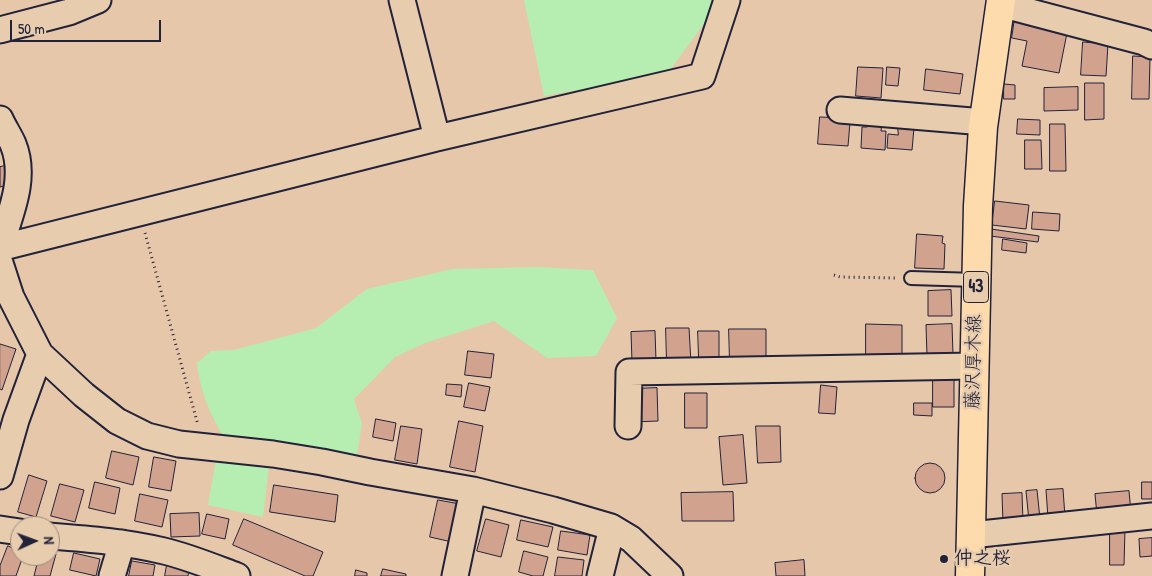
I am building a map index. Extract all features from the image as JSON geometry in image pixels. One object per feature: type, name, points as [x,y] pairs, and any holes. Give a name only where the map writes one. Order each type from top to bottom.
[{"type":"main road","name":"藤沢厚木線","points":[[970,576],[978,206],[984,122],[1000,2]]},
{"type":"street","points":[[0,30],[69,12],[98,0]]},
{"type":"street","points":[[402,0],[437,138]]},
{"type":"street","points":[[1,123],[13,144],[19,164],[18,186],[0,248],[437,138],[702,76],[727,0]]},
{"type":"street","points":[[1000,2],[1144,42],[1152,46]]},
{"type":"street","points":[[840,110],[984,122]]},
{"type":"street","points":[[0,263],[11,297],[40,354],[84,395],[117,421],[147,436],[179,444],[283,456],[473,490],[560,512],[612,528],[631,539],[670,576]]},
{"type":"street","points":[[0,476],[8,418],[40,354]]},
{"type":"street","points":[[628,426],[629,372],[974,366]]},
{"type":"street","points":[[455,576],[473,490]]},
{"type":"street","points":[[971,534],[1152,516]]},
{"type":"street","points":[[600,576],[612,528]]},
{"type":"street","points":[[60,537],[122,543],[163,551],[202,569],[237,576]]},
{"type":"street","points":[[112,576],[122,543]]},
{"type":"lane","points":[[912,278],[976,280]]},
{"type":"path","points":[[139,214],[205,447]]},
{"type":"path","points":[[834,275],[840,277],[912,278]]},
{"type":"green space","points":[[524,0],[711,0],[711,14],[667,74],[544,96]]},
{"type":"green space","points":[[537,267],[593,270],[617,318],[596,356],[547,358],[494,321],[425,343],[395,357],[354,399],[362,424],[357,454],[318,451],[266,439],[224,438],[210,411],[203,393],[197,363],[211,351],[234,350],[316,328],[367,289],[452,269]]},
{"type":"green space","points":[[216,460],[269,466],[263,517],[208,505]]},
{"type":"building","points":[[1015,18],[1038,23],[1038,27],[1067,33],[1059,73],[1022,66],[1027,41],[1012,38]]},
{"type":"building","points":[[1083,42],[1108,44],[1106,76],[1081,75]]},
{"type":"building","points":[[1133,56],[1150,57],[1149,99],[1132,99]]},
{"type":"building","points":[[858,67],[883,68],[881,98],[856,96]]},
{"type":"building","points":[[887,67],[900,68],[898,86],[886,85]]},
{"type":"building","points":[[926,69],[963,74],[960,94],[924,90]]},
{"type":"building","points":[[1085,83],[1104,83],[1104,119],[1085,120]]},
{"type":"building","points":[[1004,84],[1015,85],[1015,99],[1004,99]]},
{"type":"building","points":[[1078,87],[1078,110],[1044,111],[1044,88]]},
{"type":"building","points":[[820,117],[842,118],[850,122],[848,146],[818,144]]},
{"type":"building","points":[[1018,119],[1040,120],[1040,135],[1017,134]]},
{"type":"building","points":[[867,124],[882,124],[881,131],[886,131],[885,150],[861,148],[862,127],[867,127]]},
{"type":"building","points":[[1050,124],[1065,124],[1066,171],[1050,171]]},
{"type":"building","points":[[898,127],[914,128],[912,150],[887,148],[888,134],[898,135]]},
{"type":"building","points":[[1025,140],[1041,140],[1042,169],[1025,169]]},
{"type":"building","points":[[5,166],[8,185],[0,187],[0,167]]},
{"type":"building","points":[[995,201],[1029,205],[1026,229],[992,225]]},
{"type":"building","points":[[1033,212],[1060,214],[1059,231],[1032,229]]},
{"type":"building","points":[[991,229],[1039,236],[1038,242],[990,236]]},
{"type":"building","points":[[917,234],[943,236],[942,243],[945,244],[944,269],[915,268]]},
{"type":"building","points":[[1003,239],[1027,243],[1026,253],[1002,250]]},
{"type":"building","points":[[951,290],[952,316],[928,316],[928,291]]},
{"type":"building","points":[[866,324],[902,325],[902,358],[866,358]]},
{"type":"building","points":[[952,324],[953,355],[927,356],[926,325]]},
{"type":"building","points":[[666,328],[689,328],[691,363],[667,364]]},
{"type":"building","points":[[729,329],[766,329],[766,363],[730,363]]},
{"type":"building","points":[[655,331],[656,361],[632,362],[631,332]]},
{"type":"building","points":[[698,331],[719,331],[719,358],[699,358]]},
{"type":"building","points":[[0,344],[16,349],[2,390],[0,389]]},
{"type":"building","points":[[468,351],[494,354],[491,378],[465,375]]},
{"type":"building","points":[[933,376],[954,376],[954,407],[933,407]]},
{"type":"building","points":[[469,383],[490,387],[485,411],[464,407]]},
{"type":"building","points":[[447,384],[462,385],[461,397],[446,395]]},
{"type":"building","points":[[821,385],[837,387],[835,414],[819,413]]},
{"type":"building","points":[[657,388],[658,421],[634,422],[633,389]]},
{"type":"building","points":[[685,393],[707,393],[707,428],[685,428]]},
{"type":"building","points":[[914,403],[932,403],[932,416],[914,415]]},
{"type":"building","points":[[376,419],[396,423],[393,441],[373,437]]},
{"type":"building","points":[[459,421],[483,426],[475,472],[450,467]]},
{"type":"building","points":[[401,426],[422,429],[417,464],[395,460]]},
{"type":"building","points":[[756,426],[780,426],[781,462],[758,463]]},
{"type":"building","points":[[743,435],[747,483],[723,485],[719,437]]},
{"type":"building","points":[[112,451],[139,457],[133,485],[106,478]]},
{"type":"building","points":[[154,457],[176,461],[171,491],[149,487]]},
{"type":"building","points":[[930,463],[940,468],[945,478],[940,488],[930,493],[920,488],[915,478],[920,468]]},
{"type":"building","points":[[29,475],[47,481],[36,516],[18,512]]},
{"type":"building","points":[[95,482],[120,488],[115,514],[89,508]]},
{"type":"building","points":[[1142,482],[1152,482],[1152,499],[1142,499]]},
{"type":"building","points":[[60,484],[84,490],[75,522],[60,518],[60,516],[51,516]]},
{"type":"building","points":[[274,485],[338,495],[335,522],[270,512]]},
{"type":"building","points":[[1063,489],[1065,517],[1048,518],[1046,490]]},
{"type":"building","points":[[1037,490],[1040,519],[1029,521],[1026,491]]},
{"type":"building","points":[[1129,491],[1131,512],[1097,515],[1095,494]]},
{"type":"building","points":[[733,492],[734,521],[682,521],[681,493]]},
{"type":"building","points":[[1022,493],[1023,522],[1003,523],[1002,494]]},
{"type":"building","points":[[140,494],[168,500],[162,527],[135,521]]},
{"type":"building","points":[[438,500],[460,504],[452,542],[430,537]]},
{"type":"building","points":[[199,513],[200,536],[171,537],[170,514]]},
{"type":"building","points":[[207,514],[229,519],[225,539],[202,534]]},
{"type":"building","points":[[244,519],[323,552],[313,576],[305,576],[233,545]]},
{"type":"building","points":[[486,519],[509,525],[501,557],[477,551]]},
{"type":"building","points":[[521,520],[553,527],[548,547],[517,540]]},
{"type":"building","points":[[1110,529],[1125,529],[1124,565],[1110,565]]},
{"type":"building","points":[[561,531],[590,535],[587,555],[558,550]]},
{"type":"building","points":[[1152,538],[1152,556],[1140,557],[1139,539]]},
{"type":"building","points":[[8,546],[10,547],[10,566],[20,566],[16,576],[0,576],[0,566]]},
{"type":"building","points":[[524,551],[548,557],[543,576],[533,576],[519,572]]},
{"type":"building","points":[[74,553],[100,559],[96,576],[70,570]]},
{"type":"building","points":[[558,557],[584,560],[582,576],[555,576]]},
{"type":"building","points":[[804,560],[805,576],[776,576],[775,563]]},
{"type":"building","points":[[132,561],[155,565],[153,576],[129,576]]},
{"type":"building","points":[[167,565],[189,569],[188,576],[165,576]]},
{"type":"building","points":[[36,566],[53,566],[50,576],[34,576]]},
{"type":"building","points":[[383,569],[406,574],[406,576],[381,576]]},
{"type":"building","points":[[356,570],[367,573],[367,576],[355,576]]},
{"type":"place","name":"仲之桜","points":[[944,559]]}]
